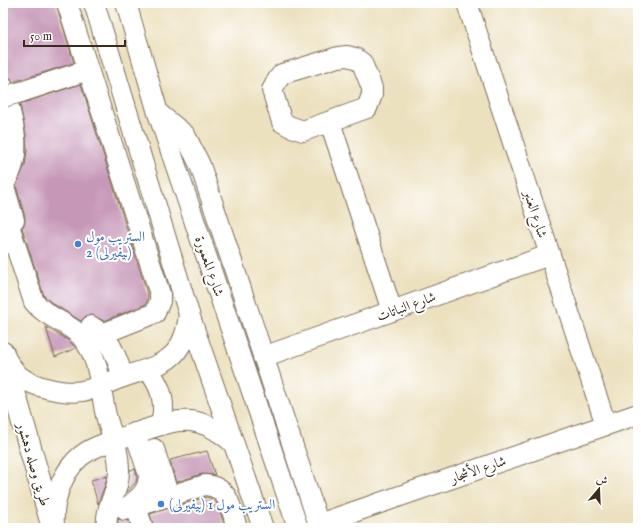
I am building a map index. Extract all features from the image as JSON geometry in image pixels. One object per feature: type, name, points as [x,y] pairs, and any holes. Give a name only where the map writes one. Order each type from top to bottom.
[{"type":"main road","name":"طريق وصله دهشور","points":[[4,355],[54,528]]},
{"type":"street","points":[[67,3],[160,294],[160,301],[155,313],[95,340]]},
{"type":"street","points":[[94,3],[189,314],[263,528]]},
{"type":"street","name":"شارع العنبر","points":[[467,3],[606,425]]},
{"type":"street","name":"شارع المعمورة","points":[[127,4],[158,113],[298,528]]},
{"type":"street","points":[[347,56],[355,58],[362,63],[372,88],[370,102],[367,108],[330,122],[303,131],[282,122],[272,90],[274,84],[282,74],[338,57],[347,56]]},
{"type":"street","points":[[88,70],[9,92],[16,141],[13,164],[3,185],[34,282],[41,297],[53,308],[92,327],[95,340],[96,364],[106,416],[115,440],[120,475],[117,487],[107,509],[107,528]]},
{"type":"street","points":[[158,113],[185,135],[200,164],[319,526]]},
{"type":"street","points":[[330,122],[392,311]]},
{"type":"street","points":[[3,207],[34,302],[45,313],[73,330],[95,340],[115,352],[123,377]]},
{"type":"street","points":[[161,221],[191,212]]},
{"type":"street","name":"شارع النباتات","points":[[263,357],[549,255]]},
{"type":"street","points":[[4,355],[18,375],[38,385],[60,391],[82,391],[148,370],[166,362],[179,349],[187,332],[189,314]]},
{"type":"street","points":[[127,515],[147,488],[148,429],[164,413],[161,390],[148,370]]},
{"type":"street","name":"شارع الأشجار","points":[[319,526],[638,414]]},
{"type":"street","points":[[54,528],[57,498],[63,479],[75,463],[90,450],[175,420],[191,420],[206,424],[220,432],[232,442]]},
{"type":"street","points":[[148,429],[169,497]]},
{"type":"street","points":[[127,515],[169,497],[205,485],[217,488],[228,497],[237,528]]},
{"type":"street","points":[[127,515],[143,528]]},
{"type":"building","points":[[3,3],[56,3],[74,63],[13,82],[11,78],[3,76]]},
{"type":"building","name":"الستريب مول 2 (بيفيرلى)","points":[[81,84],[148,296],[146,304],[104,321],[92,315],[86,316],[81,321],[52,303],[44,296],[22,228],[25,223],[25,217],[16,186],[25,165],[27,151],[26,135],[20,104]]},
{"type":"building","points":[[46,327],[68,340],[76,348],[55,357]]},
{"type":"building","points":[[207,451],[215,475],[202,474],[176,482],[170,460]]},
{"type":"building","points":[[135,469],[137,476],[136,482],[126,493],[130,470]]},
{"type":"building","points":[[107,476],[106,482],[98,504],[91,480]]},
{"type":"building","points":[[206,497],[213,499],[218,505],[225,528],[154,528],[150,514]]},
{"type":"building","points":[[118,519],[129,521],[131,528],[118,528]]},
{"type":"place","name":"الستريب مول 2 (بيفيرلى)","points":[[78,244]]},
{"type":"place","name":"الستريب مول 1 (بيفيرلى)","points":[[161,504]]}]
